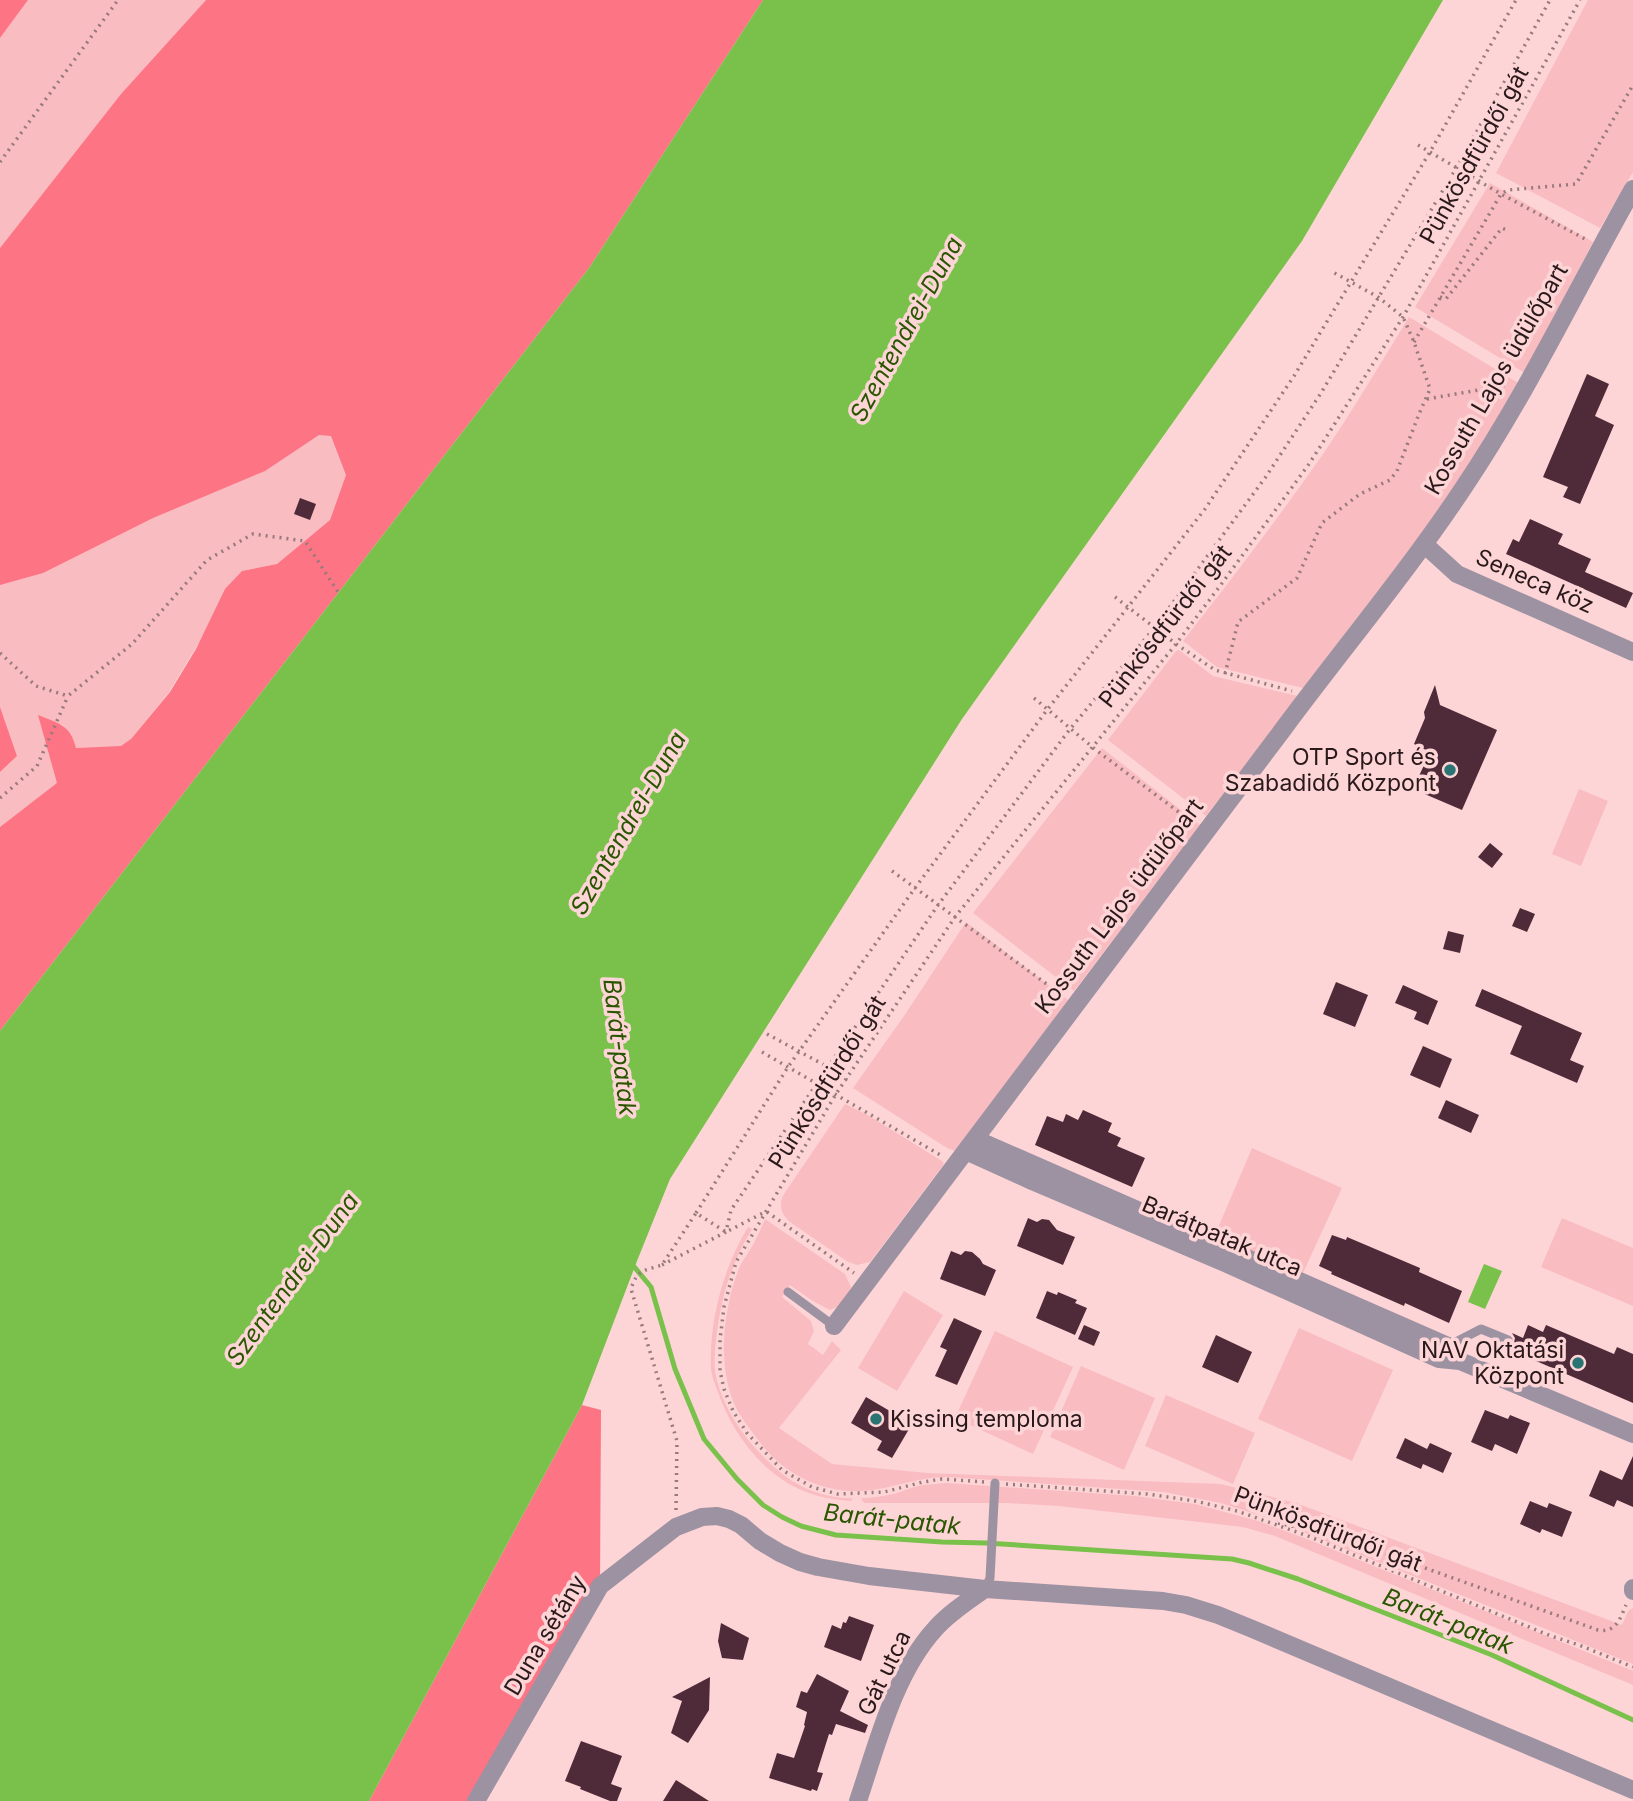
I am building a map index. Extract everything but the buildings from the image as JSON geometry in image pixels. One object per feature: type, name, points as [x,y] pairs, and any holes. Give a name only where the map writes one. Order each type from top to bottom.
[{"type":"street","name":"Kossuth Lajos üdülőpart","points":[[834,1326],[1465,486],[1528,382],[1633,189]]},
{"type":"street","name":"Seneca köz","points":[[1424,544],[1457,574],[1633,652]]},
{"type":"street","name":"Barátpatak utca","points":[[965,1151],[1052,1181],[1448,1346],[1460,1361]]},
{"type":"street","name":"Barátpatak utca","points":[[1089,1197],[1225,1263],[1439,1359],[1460,1361],[1633,1434]]},
{"type":"street","name":"Duna sétány","points":[[476,1801],[600,1586],[676,1527],[702,1517],[717,1516],[741,1525],[780,1553],[818,1567],[869,1576],[985,1589]]},
{"type":"street","points":[[985,1589],[1150,1600],[1186,1605],[1276,1639],[1633,1790]]},
{"type":"street","name":"Gát utca","points":[[858,1801],[897,1691],[911,1664],[936,1627],[985,1589]]},
{"type":"lane","points":[[788,1292],[834,1326]]},
{"type":"lane","points":[[1448,1346],[1480,1329],[1508,1340]]},
{"type":"lane","points":[[985,1589],[990,1578],[995,1483]]},
{"type":"path","points":[[0,162],[118,0]]},
{"type":"path","points":[[662,1265],[788,1067],[915,888],[1047,710],[1205,509],[1294,376],[1430,152],[1516,0]]},
{"type":"path","points":[[726,1232],[731,1210],[938,905],[1070,729],[1156,627],[1265,478],[1321,393],[1457,167],[1549,0]]},
{"type":"path","name":"Pünkösdfürdői gát","points":[[1580,0],[1404,317],[1309,464],[1176,644],[955,917],[836,1094],[736,1262],[724,1307],[720,1371],[733,1411],[747,1433],[782,1470],[812,1487],[838,1494],[884,1492],[942,1479],[1156,1495],[1195,1501],[1266,1520],[1633,1667]]},
{"type":"path","points":[[1414,342],[1501,194],[1508,190],[1576,184],[1633,85]]},
{"type":"path","points":[[1418,145],[1501,194],[1600,247]]},
{"type":"path","points":[[1440,297],[1446,299],[1502,228],[1508,231]]},
{"type":"path","points":[[1225,674],[1238,622],[1297,578],[1322,523],[1360,494],[1390,480],[1400,466],[1430,389],[1404,317],[1378,297],[1331,271]]},
{"type":"path","points":[[1427,399],[1528,382]]},
{"type":"path","points":[[0,798],[37,766],[68,696],[132,643],[207,559],[253,534],[306,541],[338,592]]},
{"type":"path","points":[[1115,597],[1215,670],[1309,695]]},
{"type":"path","points":[[0,653],[36,686],[68,696]]},
{"type":"path","points":[[1034,698],[1092,747],[1206,833]]},
{"type":"path","points":[[892,871],[1075,1005]]},
{"type":"path","points":[[767,1034],[847,1080]]},
{"type":"path","points":[[762,1052],[836,1094],[965,1151]]},
{"type":"path","points":[[676,1527],[677,1441],[631,1289],[635,1277],[642,1271],[662,1265],[767,1212],[867,1282]]},
{"type":"path","points":[[696,1213],[726,1232]]},
{"type":"path","points":[[1266,1520],[1334,1535],[1598,1630],[1606,1631],[1617,1625],[1633,1590]]},
{"type":"shaded area","points":[[0,0],[28,0],[0,38]]},
{"type":"shaded area","points":[[28,0],[206,0],[121,94],[0,248],[0,38]]},
{"type":"shaded area","points":[[206,0],[763,0],[589,268],[0,1031],[0,827],[57,783],[38,715],[67,729],[76,748],[121,746],[131,739],[170,692],[196,649],[225,589],[242,571],[277,564],[330,520],[346,475],[331,436],[319,435],[265,471],[153,518],[43,573],[0,585],[0,248],[121,94]]},
{"type":"shaded area","points":[[1588,0],[1633,0],[1633,172],[1600,228],[1496,173]]},
{"type":"shaded area","points":[[1490,183],[1593,242],[1525,373],[1415,307]]},
{"type":"shaded area","points":[[0,281],[471,293],[346,475],[330,520],[277,564],[242,571],[169,692],[131,739],[121,747],[75,748],[64,726],[39,716],[58,783],[0,827],[0,772],[17,756],[0,707]]},
{"type":"shaded area","points":[[1409,317],[1520,384],[1434,518],[1303,688],[1217,667],[1183,641],[1321,457]]},
{"type":"shaded area","points":[[1179,650],[1213,676],[1298,696],[1206,816],[1108,740]]},
{"type":"shaded area","points":[[0,707],[17,756],[0,772]]},
{"type":"shaded area","points":[[1102,748],[1200,825],[1074,991],[973,913]]},
{"type":"shaded area","points":[[1579,789],[1608,801],[1581,866],[1552,854]]},
{"type":"shaded area","points":[[966,922],[1068,1000],[955,1151],[853,1088]]},
{"type":"shaded area","points":[[845,1104],[866,1114],[944,1164],[870,1262],[857,1265],[848,1262],[790,1222],[784,1216],[781,1206],[784,1194]]},
{"type":"shaded area","points":[[1252,1148],[1342,1188],[1303,1273],[1215,1235]]},
{"type":"shaded area","points":[[1562,1218],[1633,1248],[1633,1306],[1541,1267]]},
{"type":"shaded area","points":[[765,1219],[845,1274],[851,1287],[844,1304],[830,1310],[790,1285],[782,1297],[811,1321],[814,1331],[808,1344],[823,1355],[832,1341],[841,1350],[779,1428],[832,1464],[928,1473],[1221,1484],[1296,1503],[1622,1625],[1628,1611],[1633,1608],[1633,1664],[1271,1519],[1221,1503],[1163,1492],[949,1477],[924,1479],[875,1490],[849,1491],[823,1486],[799,1476],[767,1451],[738,1412],[725,1369],[724,1333],[734,1281]]},
{"type":"shaded area","points":[[748,1227],[752,1229],[732,1269],[718,1324],[715,1372],[722,1395],[732,1417],[746,1437],[778,1470],[813,1491],[835,1497],[857,1498],[852,1501],[825,1498],[805,1492],[772,1472],[739,1435],[712,1376],[711,1349],[720,1294],[739,1242]]},
{"type":"shaded area","points":[[904,1291],[943,1315],[897,1391],[858,1368]]},
{"type":"shaded area","points":[[1299,1328],[1393,1370],[1352,1461],[1258,1419]]},
{"type":"shaded area","points":[[995,1331],[1073,1367],[1033,1454],[955,1418]]},
{"type":"shaded area","points":[[1081,1366],[1155,1398],[1124,1470],[1050,1437]]},
{"type":"shaded area","points":[[1166,1395],[1255,1433],[1233,1484],[1145,1446]]},
{"type":"shaded area","points":[[582,1405],[601,1410],[600,1586],[476,1801],[369,1801]]},
{"type":"shaded area","points":[[946,1483],[1135,1496],[1195,1504],[1258,1521],[1307,1539],[1631,1670],[1633,1685],[1275,1536],[1243,1527],[1059,1506],[1007,1503],[864,1503],[861,1498],[879,1497],[920,1486]]},
{"type":"water","name":"Szentendrei-Duna","points":[[763,0],[1443,0],[1302,241],[962,719],[670,1179],[582,1405],[369,1801],[0,1801],[0,1031],[589,268]]},
{"type":"water","points":[[1484,1264],[1502,1271],[1485,1309],[1468,1302]]},
{"type":"waterway","name":"Barát-patak","points":[[631,1263],[651,1287],[675,1369],[704,1439],[763,1505],[801,1526],[836,1535],[1232,1559],[1298,1579],[1492,1655],[1633,1720]]},
{"type":"place","name":"OTP Sport és Szabadidő Központ","points":[[1450,770]]},
{"type":"place","name":"NAV Oktatási Központ","points":[[1578,1363]]},
{"type":"place","name":"Kissing temploma","points":[[876,1419]]}]
